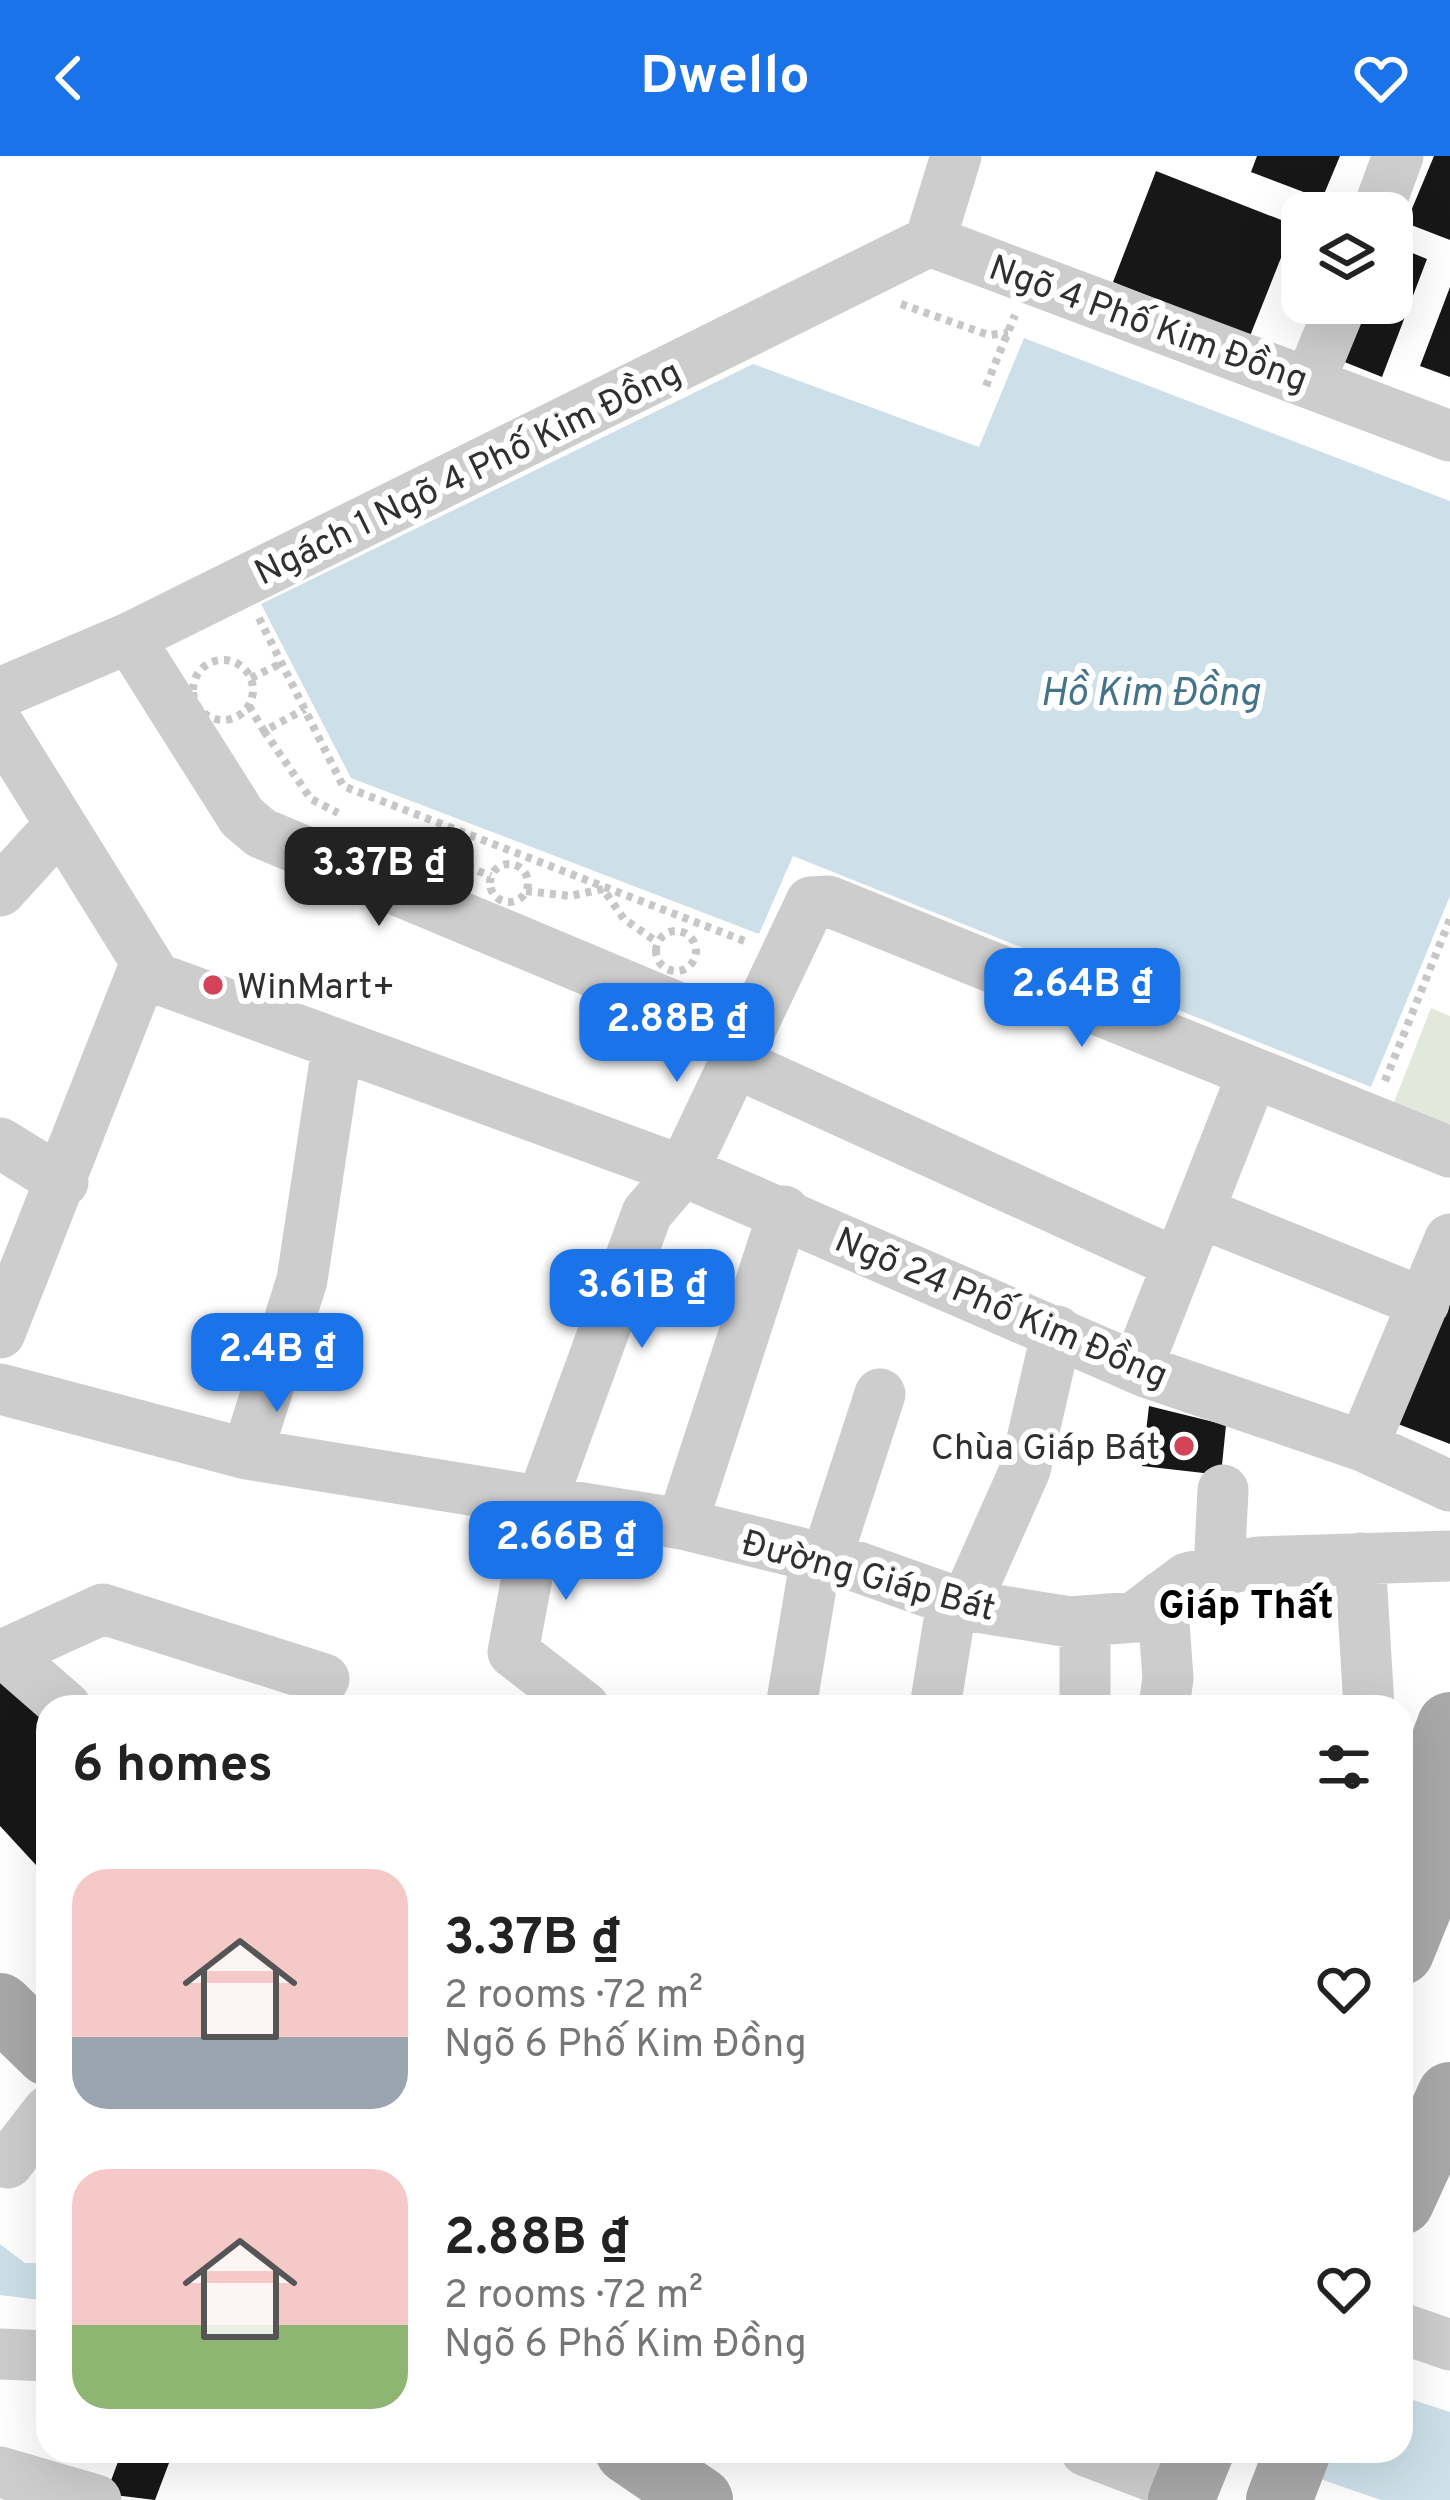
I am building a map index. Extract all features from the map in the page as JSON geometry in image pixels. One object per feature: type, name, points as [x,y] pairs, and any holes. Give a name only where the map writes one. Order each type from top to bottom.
[{"type":"main road","points":[[1413,1825],[1450,1725]]},
{"type":"main road","points":[[1413,1922],[1450,1831]]},
{"type":"main road","points":[[0,2006],[36,2041]]},
{"type":"main road","points":[[1413,2175],[1446,2098]]},
{"type":"main road","points":[[646,2463],[700,2500]]},
{"type":"street","points":[[930,241],[956,156]]},
{"type":"street","points":[[1385,192],[1398,156]]},
{"type":"street","name":"Ngõ 4 Phố Kim Đồng","points":[[930,241],[1450,436]]},
{"type":"street","name":"Ngách 1 Ngõ 4 Phố Kim Đồng","points":[[0,693],[129,638],[930,241]]},
{"type":"street","points":[[1310,381],[1333,324]]},
{"type":"street","points":[[129,638],[242,817],[262,832],[742,1050],[1178,1264]]},
{"type":"street","name":"Ngõ 24 Phố Kim Đồng","points":[[0,727],[156,978],[683,1171],[1137,1368],[1363,1447],[1450,1486]]},
{"type":"street","points":[[0,892],[59,825]]},
{"type":"street","points":[[569,1695],[513,1652],[541,1503],[646,1213],[683,1171],[811,902],[828,901],[1450,1152]]},
{"type":"street","points":[[0,1333],[146,962]]},
{"type":"street","points":[[248,1454],[302,1280],[337,1048]]},
{"type":"street","points":[[1137,1368],[1253,1073]]},
{"type":"street","points":[[0,1143],[63,1182]]},
{"type":"street","points":[[682,1524],[784,1211]]},
{"type":"street","points":[[1198,1212],[1424,1303]]},
{"type":"street","points":[[1363,1447],[1450,1239]]},
{"type":"street","points":[[937,1695],[959,1604],[1025,1470],[1057,1331]]},
{"type":"street","name":"Đường Giáp Bát","points":[[0,1389],[248,1454],[682,1524],[821,1558],[959,1604],[1084,1623],[1135,1617],[1187,1578],[1258,1562],[1450,1556]]},
{"type":"street","points":[[793,1695],[821,1558],[880,1394]]},
{"type":"street","points":[[1219,1571],[1222,1490]]},
{"type":"street","points":[[1360,1558],[1368,1695]]},
{"type":"street","points":[[1162,1596],[1166,1695]]},
{"type":"street","points":[[51,1695],[2,1655],[104,1609],[323,1679]]},
{"type":"street","points":[[1084,1623],[1085,1695]]},
{"type":"street","points":[[19,2166],[36,2134]]},
{"type":"street","points":[[1413,2332],[1450,2345]]},
{"type":"street","points":[[0,2354],[36,2356]]},
{"type":"street","points":[[1141,2463],[1192,2474]]},
{"type":"street","points":[[0,2472],[96,2500]]},
{"type":"path","points":[[891,295],[902,305],[989,335],[1008,333]]},
{"type":"path","points":[[986,386],[1020,303]]},
{"type":"path","points":[[256,613],[344,786],[519,861],[765,949]]},
{"type":"path","points":[[249,706],[237,717],[221,720],[195,702],[193,686],[199,671],[212,661],[228,659],[250,678]]},
{"type":"path","points":[[250,678],[282,663]]},
{"type":"path","points":[[250,678],[249,706],[264,731],[311,799],[343,816]]},
{"type":"path","points":[[264,731],[305,709]]},
{"type":"path","points":[[447,858],[491,876]]},
{"type":"path","points":[[519,861],[528,881],[526,891],[512,902],[502,902],[494,896],[491,876],[497,867],[519,861]]},
{"type":"path","points":[[526,891],[570,896],[604,889]]},
{"type":"path","points":[[604,889],[624,919],[658,942]]},
{"type":"path","points":[[1377,1100],[1450,919]]},
{"type":"path","points":[[682,932],[687,920]]},
{"type":"path","points":[[682,932],[695,948],[688,967],[668,969],[660,963],[658,942],[664,934],[682,932]]},
{"type":"shaded area","points":[[1431,1008],[1450,1016],[1450,1128],[1393,1105]]},
{"type":"water","name":"Hồ Kim Đồng","points":[[1024,338],[1450,501],[1450,896],[1371,1087],[793,856],[759,934],[351,778],[261,604],[753,364],[979,447]]},
{"type":"water","points":[[0,2244],[25,2263],[36,2263],[36,2300],[0,2295]]},
{"type":"water","points":[[1413,2400],[1450,2412],[1450,2500],[1381,2500],[1274,2463],[1413,2463]]},
{"type":"building","points":[[1257,156],[1340,156],[1325,192],[1304,192],[1251,172]]},
{"type":"building","points":[[1434,156],[1450,156],[1450,240],[1413,226],[1413,206]]},
{"type":"building","points":[[1156,171],[1281,220],[1281,258],[1250,336],[1113,282]]},
{"type":"building","points":[[1413,253],[1427,259],[1413,296]]},
{"type":"building","points":[[1450,287],[1450,377],[1420,366]]},
{"type":"building","points":[[1350,324],[1402,324],[1382,377],[1337,359]]},
{"type":"building","points":[[1450,1295],[1450,1444],[1398,1424]]},
{"type":"building","name":"Chùa Giáp Bát","points":[[1149,1406],[1226,1425],[1221,1475],[1142,1466]]},
{"type":"building","points":[[0,1661],[36,1696],[36,1865],[0,1826]]},
{"type":"building","points":[[118,2463],[169,2463],[155,2500],[106,2494]]},
{"type":"place","name":"WinMart+","points":[[213,985]]},
{"type":"place","name":"Chùa Giáp Bát","points":[[1184,1446]]},
{"type":"district","name":"Giáp Thất","points":[[1246,1604]]}]
